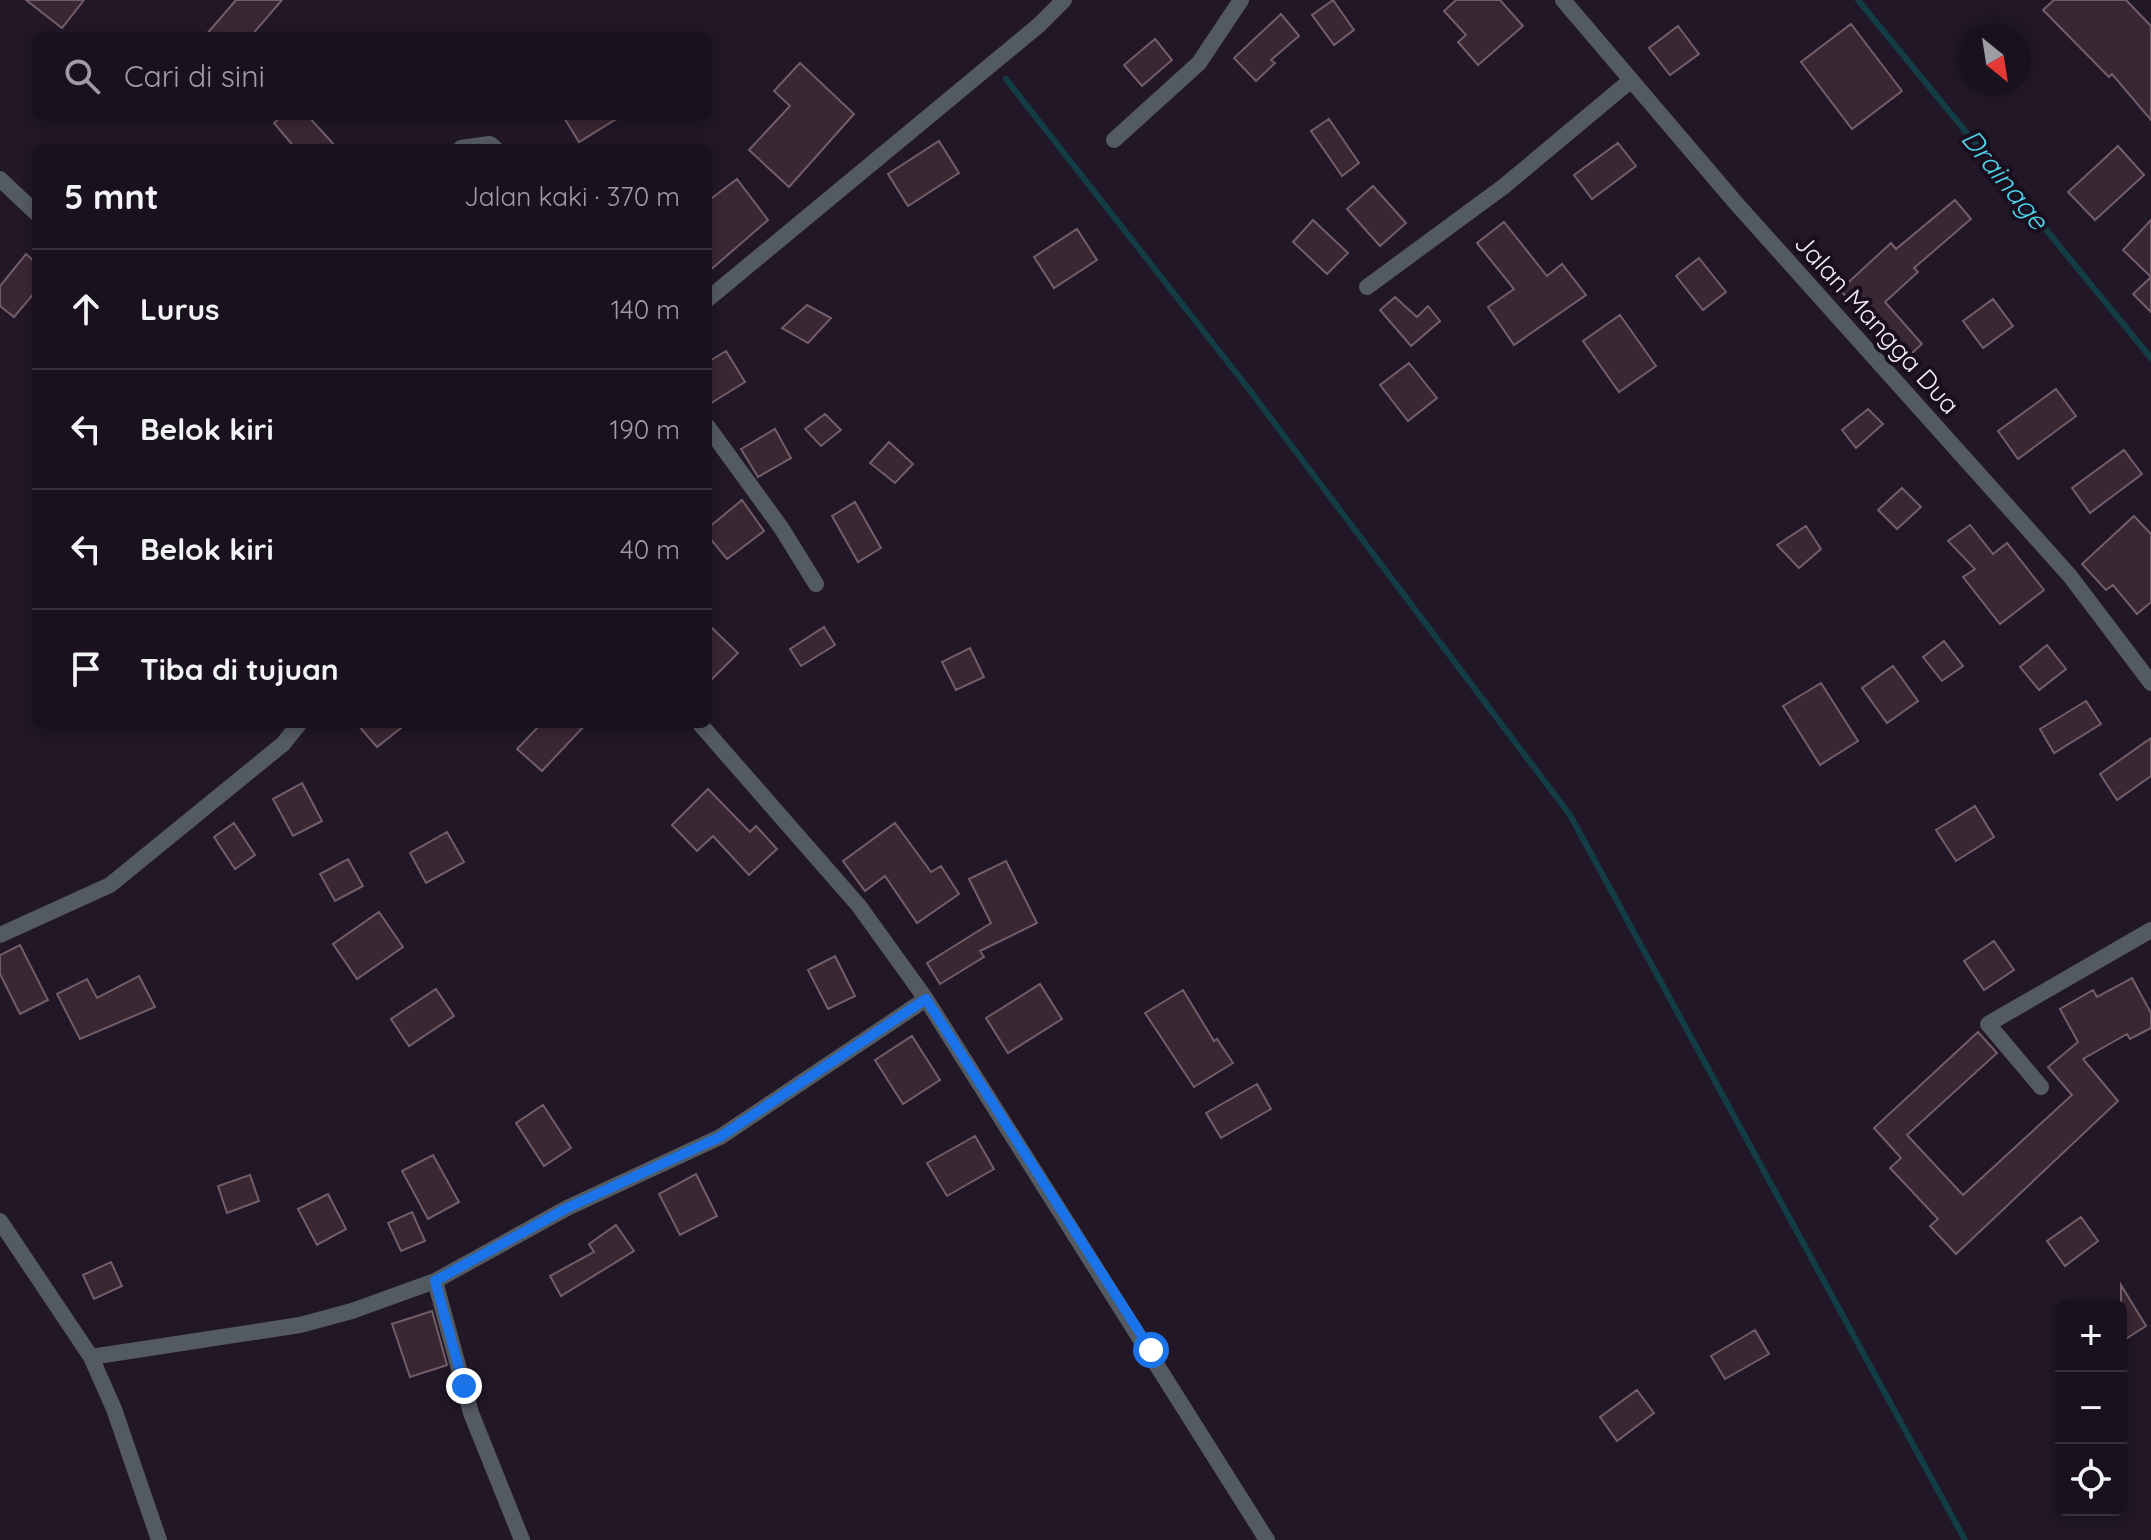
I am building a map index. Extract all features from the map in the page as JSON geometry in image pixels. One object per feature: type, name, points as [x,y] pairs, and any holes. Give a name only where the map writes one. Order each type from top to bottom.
[{"type":"street","points":[[712,296],[1019,42],[1064,0]]},
{"type":"street","points":[[1114,140],[1199,63],[1241,0]]},
{"type":"street","name":"Jalan Mangga Dua","points":[[1563,0],[1630,81],[2070,576],[2151,683]]},
{"type":"street","points":[[1367,287],[1503,187],[1630,81]]},
{"type":"street","points":[[0,179],[32,209]]},
{"type":"street","points":[[712,433],[782,529],[816,584]]},
{"type":"street","points":[[0,935],[110,885],[283,744],[296,728]]},
{"type":"street","points":[[703,728],[859,906],[926,999],[1267,1540]]},
{"type":"street","points":[[2041,1087],[1988,1024],[2151,930]]},
{"type":"street","points":[[91,1357],[300,1325],[352,1311],[435,1281],[567,1208],[720,1137],[926,999]]},
{"type":"street","points":[[0,1221],[91,1357],[114,1409],[159,1540]]},
{"type":"street","points":[[435,1281],[471,1413],[522,1540]]},
{"type":"building","points":[[26,0],[84,0],[62,28]]},
{"type":"building","points":[[236,0],[282,0],[254,32],[208,32]]},
{"type":"building","points":[[1333,0],[1354,30],[1334,45],[1312,15]]},
{"type":"building","points":[[1456,0],[1500,0],[1523,26],[1478,65],[1458,42],[1466,35],[1444,11]]},
{"type":"building","points":[[2054,0],[2126,0],[2151,26],[2151,120],[2112,74],[2109,77],[2043,10]]},
{"type":"building","points":[[1281,14],[1299,36],[1271,60],[1275,63],[1256,81],[1234,58]]},
{"type":"building","points":[[1851,24],[1902,91],[1852,129],[1801,62]]},
{"type":"building","points":[[1678,26],[1699,54],[1670,75],[1649,48]]},
{"type":"building","points":[[1155,39],[1172,60],[1142,86],[1124,65]]},
{"type":"building","points":[[800,63],[854,114],[789,187],[749,150],[790,106],[774,91]]},
{"type":"building","points":[[1329,119],[1359,163],[1342,176],[1311,131]]},
{"type":"building","points":[[277,120],[312,120],[333,144],[292,144],[274,123]]},
{"type":"building","points":[[565,120],[615,120],[579,142]]},
{"type":"building","points":[[939,141],[959,173],[908,206],[888,174]]},
{"type":"building","points":[[1618,143],[1636,166],[1592,199],[1574,175]]},
{"type":"building","points":[[2118,146],[2144,175],[2095,220],[2068,192]]},
{"type":"building","points":[[737,179],[768,220],[712,269],[712,198]]},
{"type":"building","points":[[1373,186],[1406,223],[1380,246],[1347,209]]},
{"type":"building","points":[[1955,200],[1971,219],[1914,268],[1918,272],[1885,302],[1922,344],[1899,365],[1873,335],[1878,331],[1840,290],[1891,243],[1896,249]]},
{"type":"building","points":[[1313,220],[1348,253],[1327,274],[1293,242]]},
{"type":"building","points":[[2151,220],[2151,277],[2123,250]]},
{"type":"building","points":[[1504,222],[1547,276],[1562,264],[1586,295],[1514,345],[1488,307],[1514,289],[1477,243]]},
{"type":"building","points":[[1077,229],[1097,260],[1054,288],[1034,257]]},
{"type":"building","points":[[26,254],[32,259],[32,296],[14,317],[0,306],[0,286]]},
{"type":"building","points":[[1699,258],[1726,292],[1703,310],[1676,276]]},
{"type":"building","points":[[2151,277],[2151,312],[2133,294]]},
{"type":"building","points":[[1395,297],[1417,317],[1428,306],[1440,321],[1411,346],[1380,310]]},
{"type":"building","points":[[1993,299],[2013,326],[1983,348],[1963,321]]},
{"type":"building","points":[[807,305],[831,318],[808,343],[782,328]]},
{"type":"building","points":[[1620,315],[1656,366],[1619,392],[1583,341]]},
{"type":"building","points":[[726,351],[745,382],[712,403],[712,360]]},
{"type":"building","points":[[1409,363],[1437,398],[1408,421],[1380,385]]},
{"type":"building","points":[[2056,389],[2076,416],[2018,459],[1998,431]]},
{"type":"building","points":[[1868,409],[1883,424],[1856,448],[1842,430]]},
{"type":"building","points":[[825,414],[841,430],[821,446],[805,429]]},
{"type":"building","points":[[775,429],[791,458],[758,477],[741,449]]},
{"type":"building","points":[[889,442],[913,464],[895,483],[870,463]]},
{"type":"building","points":[[2124,450],[2142,474],[2090,513],[2072,488]]},
{"type":"building","points":[[1902,488],[1921,507],[1897,529],[1878,510]]},
{"type":"building","points":[[742,500],[764,531],[727,559],[712,541],[712,525]]},
{"type":"building","points":[[855,502],[881,548],[858,562],[832,516]]},
{"type":"building","points":[[2134,516],[2151,534],[2151,602],[2137,614],[2113,585],[2106,590],[2082,564]]},
{"type":"building","points":[[1970,525],[1993,554],[2007,543],[2044,590],[2000,624],[1963,577],[1975,569],[1948,541]]},
{"type":"building","points":[[1806,526],[1821,549],[1799,568],[1777,545]]},
{"type":"building","points":[[824,627],[835,645],[801,666],[790,649]]},
{"type":"building","points":[[712,628],[738,653],[712,679]]},
{"type":"building","points":[[1944,641],[1963,666],[1942,681],[1923,657]]},
{"type":"building","points":[[2047,645],[2066,669],[2039,690],[2020,667]]},
{"type":"building","points":[[970,648],[984,677],[956,690],[942,662]]},
{"type":"building","points":[[1893,666],[1918,701],[1887,723],[1862,688]]},
{"type":"building","points":[[1821,683],[1858,741],[1820,765],[1783,706]]},
{"type":"building","points":[[2086,701],[2101,724],[2054,753],[2040,729]]},
{"type":"building","points":[[360,728],[401,728],[377,747]]},
{"type":"building","points":[[537,728],[582,728],[542,771],[517,749]]},
{"type":"building","points":[[2151,738],[2151,776],[2117,800],[2100,774]]},
{"type":"building","points":[[302,783],[322,821],[293,836],[273,799]]},
{"type":"building","points":[[708,789],[750,832],[756,826],[777,849],[749,875],[713,836],[697,851],[672,825]]},
{"type":"building","points":[[1975,806],[1994,837],[1956,861],[1936,830]]},
{"type":"building","points":[[234,823],[255,855],[235,869],[214,837]]},
{"type":"building","points":[[895,823],[931,872],[941,866],[959,894],[917,923],[885,876],[865,891],[843,861]]},
{"type":"building","points":[[447,832],[464,862],[426,883],[410,853]]},
{"type":"building","points":[[348,859],[363,886],[335,901],[320,874]]},
{"type":"building","points":[[1006,861],[1037,923],[980,951],[984,957],[940,984],[927,963],[991,923],[969,879]]},
{"type":"building","points":[[379,912],[403,947],[357,979],[333,944]]},
{"type":"building","points":[[1994,941],[2014,970],[1984,990],[1964,961]]},
{"type":"building","points":[[20,945],[48,1000],[20,1014],[0,974],[0,955]]},
{"type":"building","points":[[835,956],[855,996],[828,1009],[808,970]]},
{"type":"building","points":[[139,976],[155,1007],[80,1039],[57,994],[87,979],[97,998]]},
{"type":"building","points":[[2132,978],[2151,1013],[2151,1028],[2130,1039],[2127,1034],[2083,1059],[2118,1101],[1956,1254],[1930,1226],[1938,1219],[1890,1168],[1901,1158],[1874,1128],[1978,1032],[1997,1053],[1907,1135],[1963,1195],[2072,1095],[2048,1067],[2078,1042],[2060,1009],[2093,990],[2097,997]]},
{"type":"building","points":[[1040,984],[1062,1019],[1008,1053],[986,1018]]},
{"type":"building","points":[[436,989],[454,1016],[409,1046],[391,1019]]},
{"type":"building","points":[[1183,990],[1214,1041],[1217,1039],[1233,1063],[1194,1087],[1145,1013]]},
{"type":"building","points":[[912,1036],[940,1080],[903,1104],[875,1060]]},
{"type":"building","points":[[1257,1084],[1271,1109],[1221,1138],[1206,1113]]},
{"type":"building","points":[[543,1105],[571,1148],[544,1166],[516,1123]]},
{"type":"building","points":[[975,1136],[994,1169],[947,1196],[927,1163]]},
{"type":"building","points":[[433,1155],[459,1202],[428,1219],[402,1171]]},
{"type":"building","points":[[696,1174],[717,1216],[680,1235],[659,1194]]},
{"type":"building","points":[[250,1175],[259,1201],[227,1213],[218,1186]]},
{"type":"building","points":[[328,1194],[346,1229],[317,1245],[298,1209]]},
{"type":"building","points":[[412,1212],[425,1241],[401,1251],[388,1223]]},
{"type":"building","points":[[2081,1217],[2098,1241],[2065,1266],[2047,1241]]},
{"type":"building","points":[[616,1225],[634,1251],[561,1296],[550,1276],[594,1252],[589,1244]]},
{"type":"building","points":[[111,1262],[122,1286],[94,1299],[83,1275]]},
{"type":"building","points":[[2121,1285],[2146,1326],[2127,1338],[2127,1300],[2121,1300]]},
{"type":"building","points":[[432,1311],[447,1365],[410,1377],[392,1324]]},
{"type":"building","points":[[1755,1330],[1769,1354],[1725,1379],[1711,1356]]},
{"type":"building","points":[[1637,1390],[1654,1413],[1617,1441],[1600,1417]]},
{"type":"waterway","name":"Drainage","points":[[1858,0],[2151,358]]},
{"type":"waterway","points":[[1006,79],[1248,388],[1570,815],[1965,1540]]},
{"type":"route","points":[[464,1386],[435,1281],[567,1208],[647,1168],[720,1137],[926,999],[1151,1350]]}]
